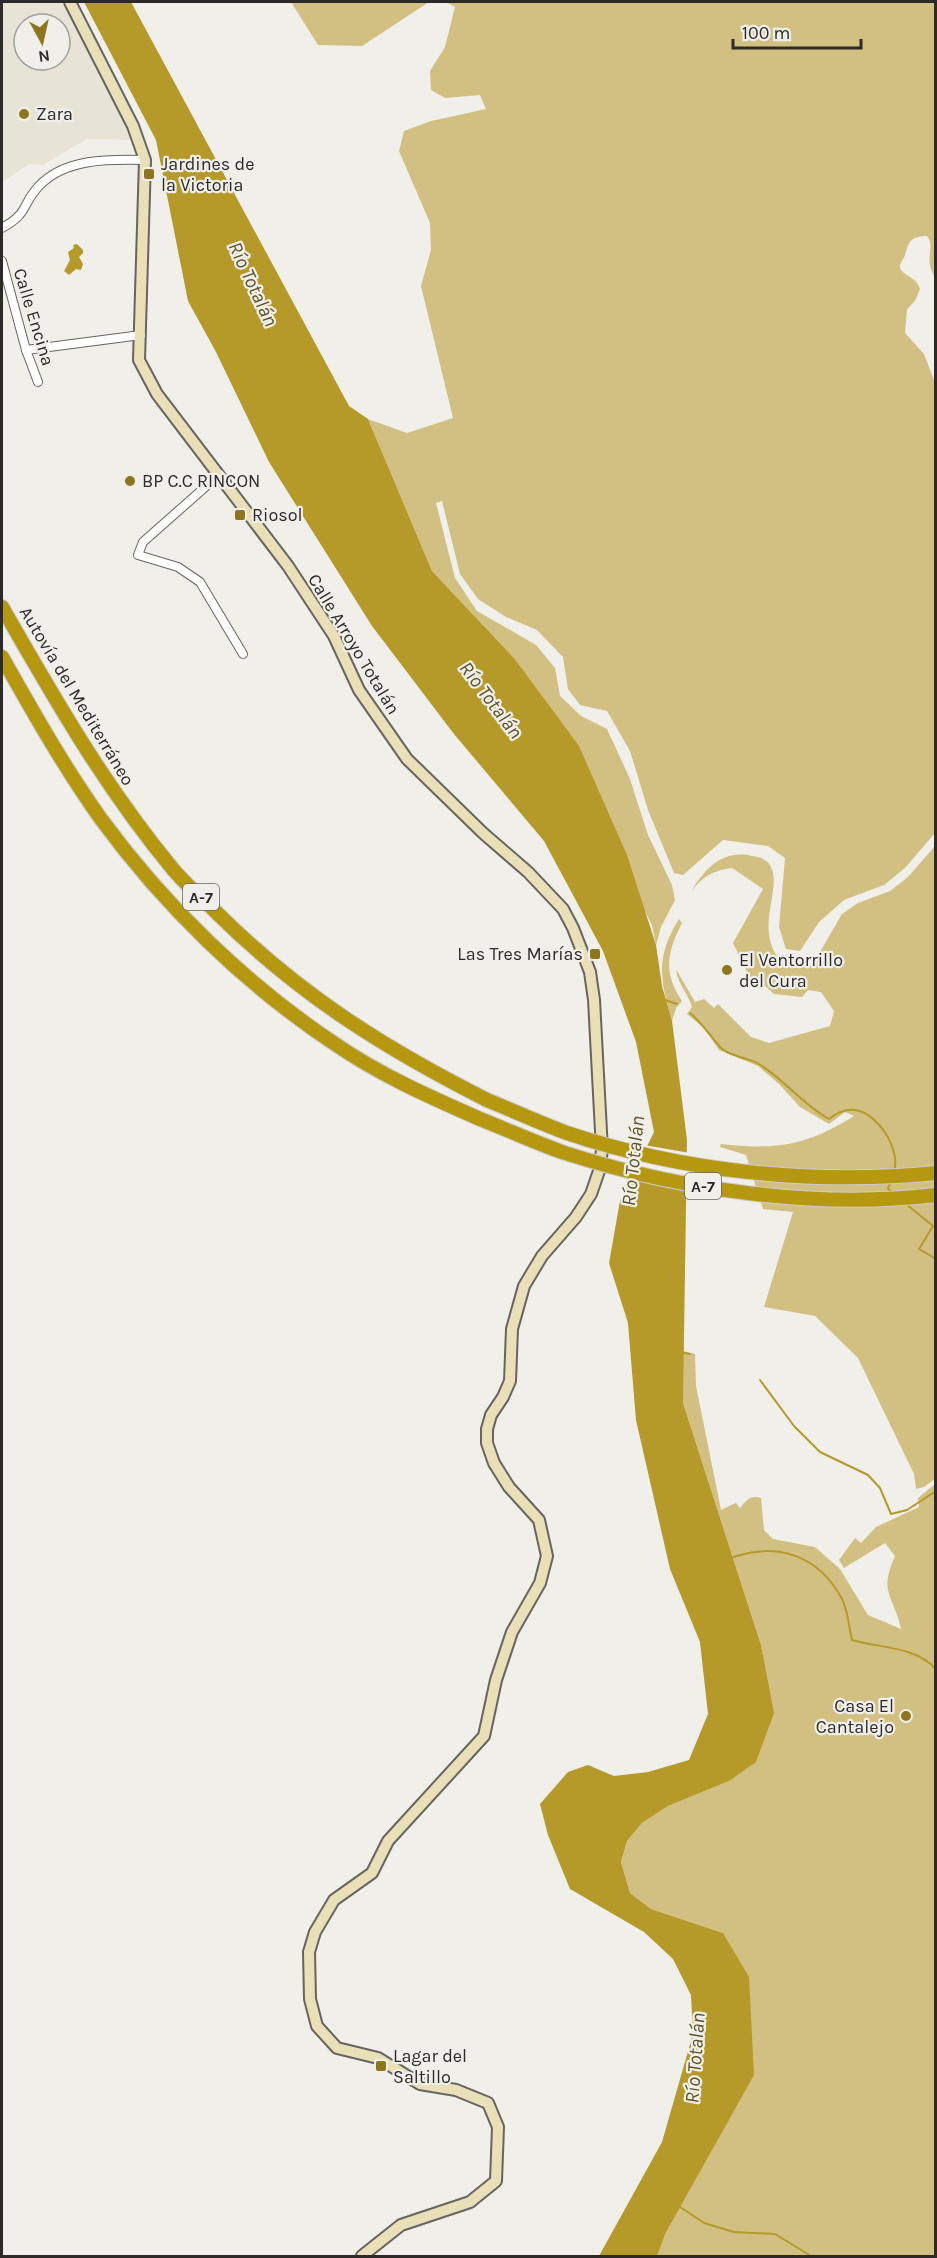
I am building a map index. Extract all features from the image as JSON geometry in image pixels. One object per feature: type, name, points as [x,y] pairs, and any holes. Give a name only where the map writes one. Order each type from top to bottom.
[{"type":"highway","name":"Autovía del Mediterráneo","points":[[2,607],[70,726],[123,806],[174,870],[240,936],[290,980],[344,1020],[414,1063],[487,1100],[568,1133],[645,1154],[738,1171],[827,1178],[936,1173]]},
{"type":"highway","name":"A-7","points":[[2,657],[47,737],[102,820],[163,894],[225,956],[280,1004],[336,1045],[407,1086],[480,1119],[565,1152],[641,1174],[730,1191],[822,1197],[906,1198],[936,1195]]},
{"type":"street","name":"Calle Arroyo Totalán","points":[[70,2],[133,126],[145,160],[139,360],[157,394],[288,566],[334,636],[359,690],[407,759],[550,894],[573,928],[590,972],[594,1000],[602,1150],[599,1171],[591,1194],[576,1216],[542,1256],[524,1286],[512,1329],[510,1381],[491,1415],[487,1443],[509,1487],[539,1520],[547,1556],[540,1583],[512,1632],[496,1680],[484,1736],[388,1841],[372,1873],[334,1900],[315,1932],[309,1952],[310,1999],[317,2026],[337,2048],[378,2058],[420,2084],[456,2090],[488,2103],[498,2127],[496,2181],[471,2202],[401,2225],[362,2256]]},
{"type":"street","points":[[2,228],[21,216],[38,187],[57,172],[84,163],[145,160]]},
{"type":"street","name":"Calle Encina","points":[[2,261],[26,350],[38,382]]},
{"type":"street","points":[[26,350],[141,335]]},
{"type":"street","points":[[220,474],[143,542],[138,555],[178,567],[200,582],[243,654]]},
{"type":"shaded area","points":[[2,2],[62,2],[67,12],[12,12],[12,72],[72,72],[72,21],[109,89],[131,140],[87,139],[43,165],[29,164],[2,182]]},
{"type":"shaded area","points":[[291,2],[429,2],[362,46],[318,45]]},
{"type":"shaded area","points":[[446,2],[935,2],[935,277],[930,265],[930,245],[927,236],[912,240],[900,267],[904,273],[916,281],[920,289],[915,301],[907,309],[905,333],[924,354],[935,383],[935,833],[905,868],[884,885],[844,900],[819,922],[800,951],[786,949],[779,927],[785,858],[768,846],[723,840],[683,875],[674,873],[648,810],[630,751],[607,711],[580,705],[568,689],[563,657],[537,630],[506,617],[478,599],[460,574],[442,501],[436,503],[455,578],[477,611],[536,645],[555,668],[560,696],[581,716],[607,729],[630,779],[648,835],[672,885],[675,900],[661,927],[656,945],[652,925],[514,658],[432,571],[368,419],[407,433],[453,418],[421,286],[431,250],[430,223],[399,151],[404,131],[431,121],[486,109],[480,95],[445,98],[431,90],[430,71],[445,47],[455,7]]},
{"type":"shaded area","points":[[935,846],[936,1478],[924,1487],[916,1489],[914,1474],[858,1358],[815,1316],[764,1307],[793,1212],[763,1209],[746,1155],[720,1147],[721,1144],[775,1146],[790,1144],[821,1134],[854,1116],[845,1112],[829,1124],[800,1107],[758,1066],[719,1050],[704,1028],[687,1014],[692,1007],[676,969],[695,1002],[704,999],[714,1008],[718,1004],[751,1037],[769,1043],[830,1026],[834,1011],[821,992],[808,990],[802,997],[774,994],[755,977],[750,978],[733,943],[763,889],[732,868],[708,875],[691,892],[708,869],[723,858],[742,855],[765,860],[771,867],[773,876],[769,936],[773,948],[780,960],[787,966],[804,967],[813,964],[842,914],[858,903],[890,891],[908,877]]},
{"type":"shaded area","points":[[679,919],[682,923],[673,943],[669,962],[672,981],[682,1001],[676,1008],[672,1021],[662,969],[666,945]]},
{"type":"shaded area","points":[[683,1351],[695,1354],[696,1386],[721,1510],[736,1503],[740,1508],[751,1498],[761,1498],[764,1530],[773,1539],[815,1547],[840,1569],[868,1615],[901,1629],[888,1587],[890,1569],[895,1556],[885,1543],[844,1568],[839,1560],[855,1538],[861,1543],[876,1527],[919,1507],[918,1498],[935,1484],[935,2256],[657,2256],[664,2234],[723,1933],[651,1909],[630,1893],[621,1862],[627,1841],[642,1823],[668,1806],[729,1781],[773,1713],[761,1645],[683,1403]]},
{"type":"water","name":"Río Totalán","points":[[84,2],[131,2],[349,406],[368,419],[432,571],[514,658],[579,746],[627,855],[656,945],[662,986],[672,1021],[687,1140],[683,1403],[761,1645],[774,1713],[756,1762],[729,1781],[668,1806],[642,1823],[627,1841],[621,1862],[630,1893],[651,1909],[723,1933],[749,1977],[754,2075],[665,2234],[657,2256],[599,2256],[662,2142],[693,2034],[691,1995],[673,1959],[644,1932],[570,1889],[548,1835],[540,1804],[568,1772],[588,1765],[614,1776],[648,1772],[689,1760],[708,1714],[700,1642],[670,1569],[636,1420],[628,1323],[609,1263],[620,1201],[654,1132],[636,1042],[603,951],[544,841],[454,734],[372,626],[269,462],[216,352],[188,301],[156,140]]},
{"type":"water","points":[[77,244],[83,250],[79,257],[83,264],[81,270],[76,269],[69,275],[64,271],[70,260],[68,252],[74,248],[73,245]]},
{"type":"pier","points":[[644,1145],[690,1153],[689,1190],[628,1177]]},
{"type":"waterway","points":[[665,1000],[677,1004]]},
{"type":"waterway","points":[[690,1013],[721,1048],[759,1064],[829,1119],[841,1112],[851,1110],[864,1113],[872,1118],[891,1143],[895,1162],[894,1171]]},
{"type":"waterway","points":[[890,1182],[888,1189],[892,1192]]},
{"type":"waterway","points":[[906,1204],[933,1226],[919,1249],[936,1259]]},
{"type":"waterway","points":[[681,1352],[690,1354]]},
{"type":"waterway","points":[[760,1380],[794,1426],[820,1452],[868,1475],[880,1488],[891,1514],[907,1510],[936,1491]]},
{"type":"waterway","points":[[728,1559],[762,1551],[794,1555],[808,1562],[821,1571],[842,1599],[852,1640],[907,1652],[927,1661],[936,1669]]},
{"type":"waterway","points":[[680,2207],[704,2223],[734,2232],[775,2234],[811,2256]]},
{"type":"place","name":"Zara","points":[[24,114]]},
{"type":"place","name":"Jardines de la Victoria","points":[[149,174]]},
{"type":"place","name":"BP C.C RINCON","points":[[130,481]]},
{"type":"place","name":"Riosol","points":[[240,515]]},
{"type":"place","name":"Las Tres Marías","points":[[595,954]]},
{"type":"place","name":"El Ventorrillo del Cura","points":[[727,970]]},
{"type":"place","name":"Casa El Cantalejo","points":[[906,1716]]},
{"type":"place","name":"Lagar del Saltillo","points":[[381,2066]]}]
